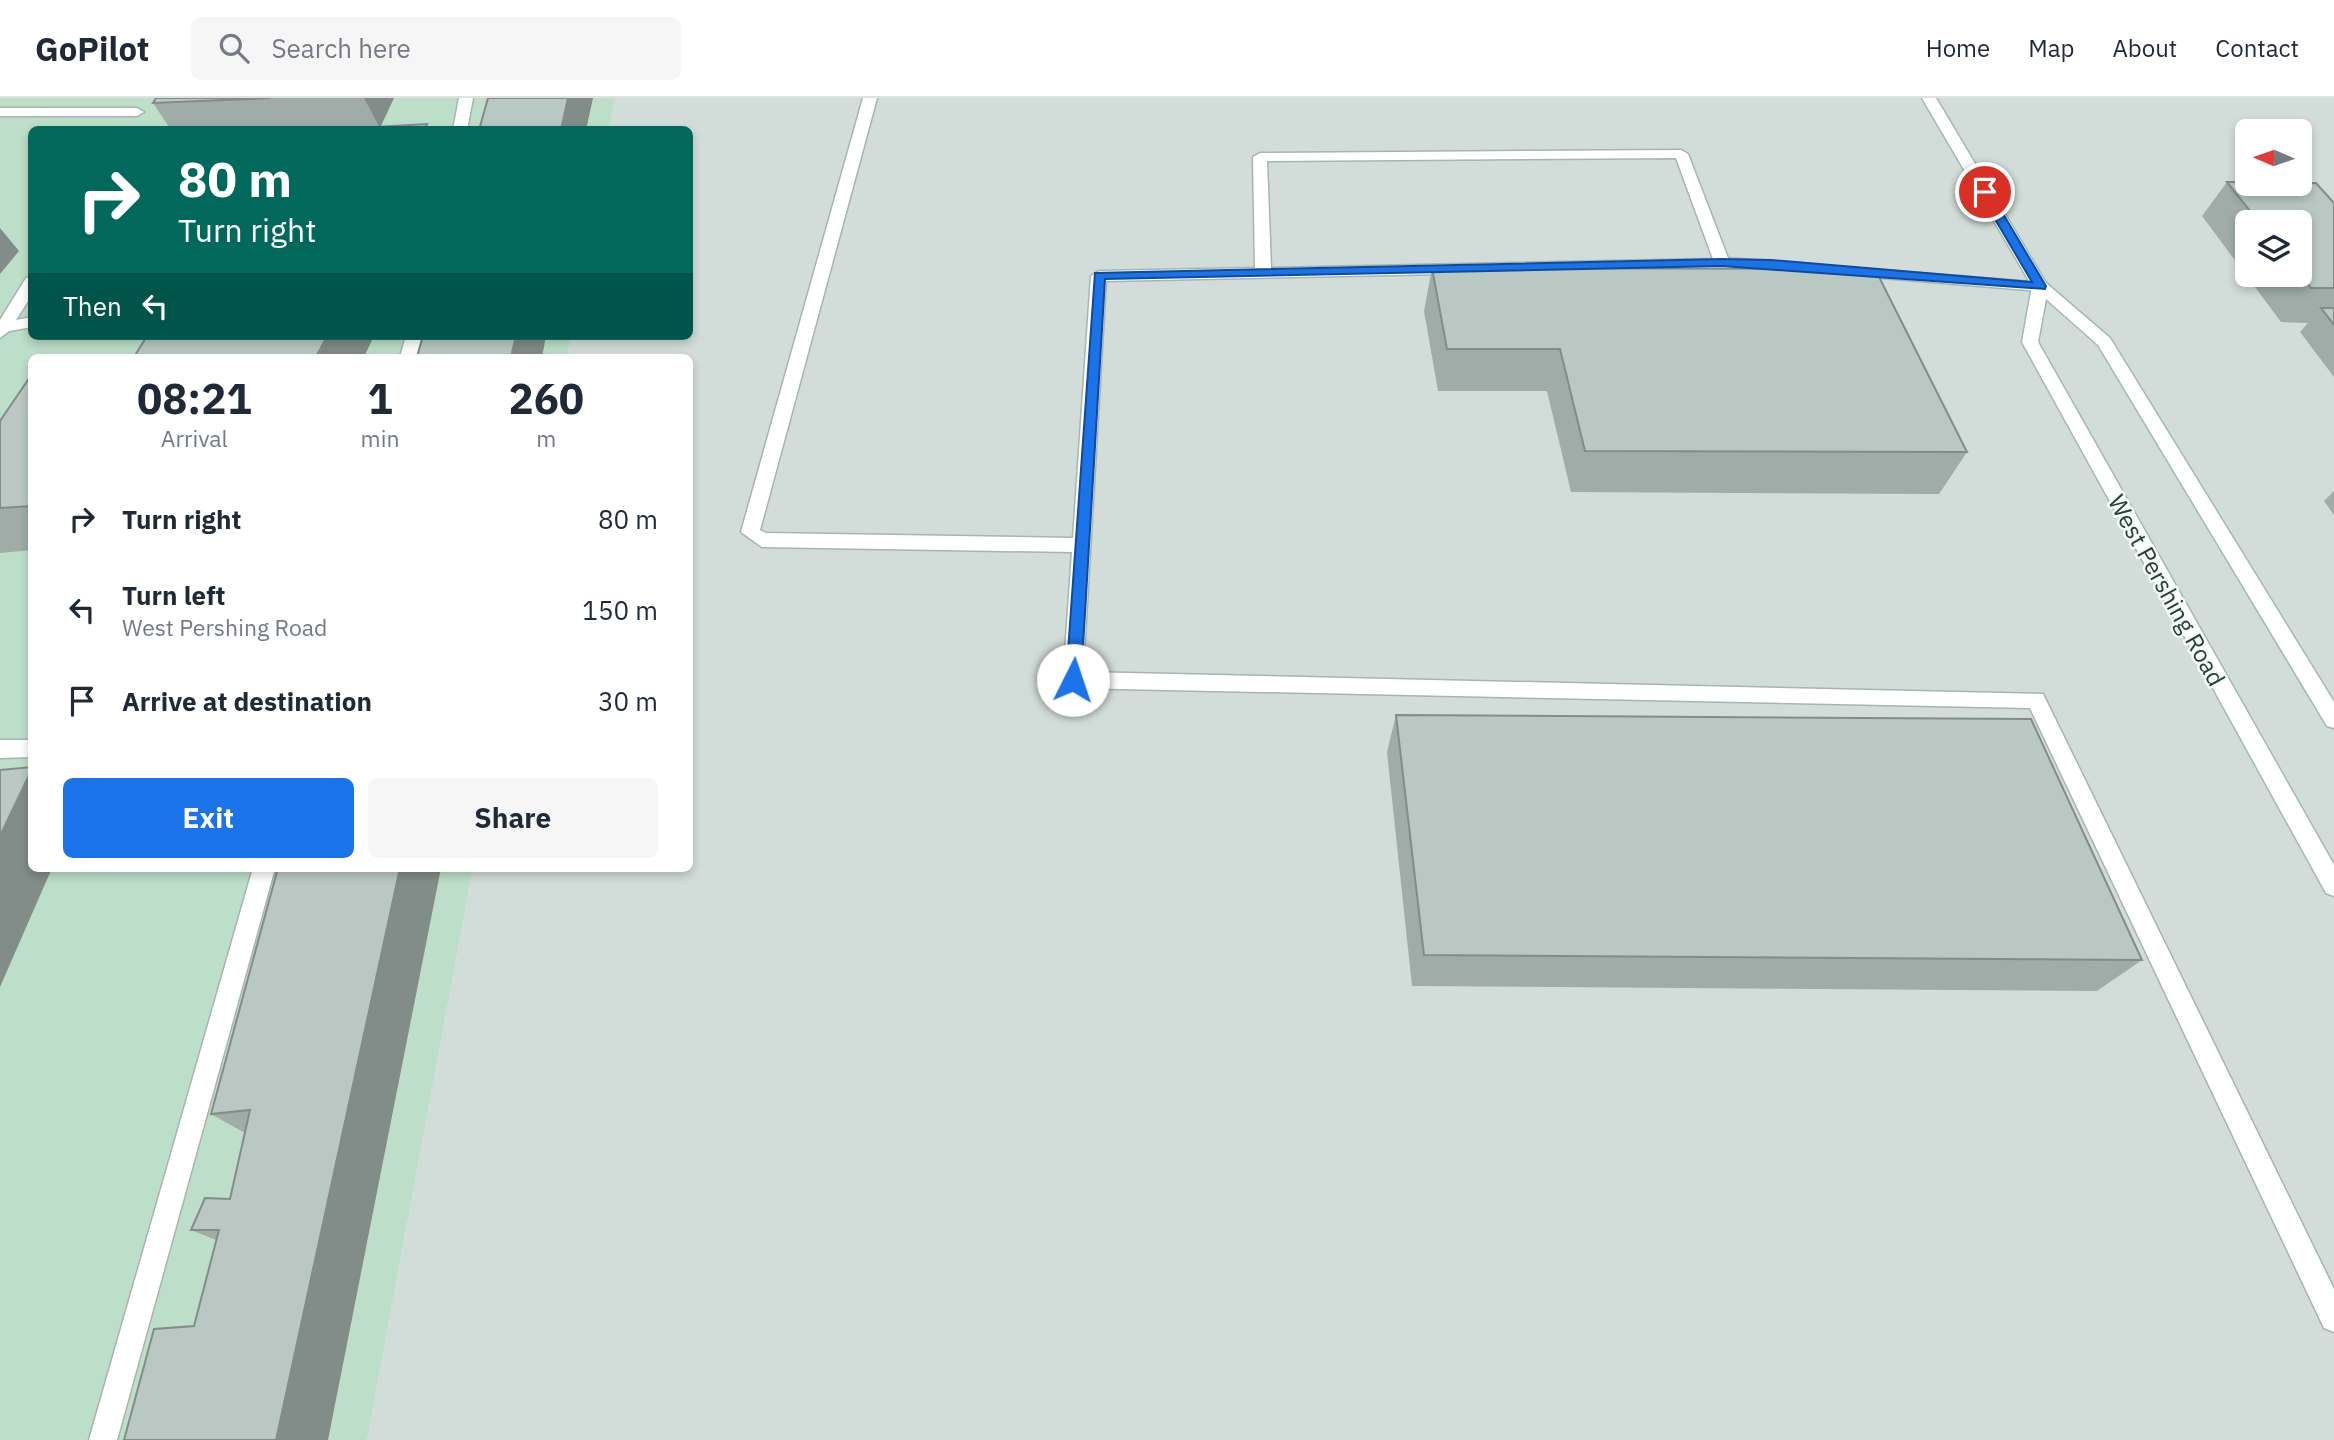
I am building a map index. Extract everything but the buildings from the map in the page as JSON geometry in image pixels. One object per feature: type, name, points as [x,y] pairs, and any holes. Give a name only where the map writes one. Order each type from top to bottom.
[{"type":"main road","points":[[128,126],[145,98]]},
{"type":"main road","points":[[461,126],[466,98]]},
{"type":"main road","points":[[870,98],[750,532],[762,540],[1082,545]]},
{"type":"main road","points":[[1929,98],[2040,286],[2104,342],[2334,720]]},
{"type":"main road","points":[[0,112],[137,112]]},
{"type":"main road","points":[[1263,272],[1260,158],[1681,154],[1722,263]]},
{"type":"main road","points":[[2040,286],[1771,264],[1722,263],[1099,275],[1073,680],[2036,700],[2334,1318]]},
{"type":"main road","name":"West Pershing Road","points":[[2040,286],[2030,342],[2334,886]]},
{"type":"main road","points":[[2,330],[28,288]]},
{"type":"main road","points":[[2,330],[28,323]]},
{"type":"main road","points":[[0,749],[28,748]]},
{"type":"main road","points":[[103,1440],[263,872]]},
{"type":"shaded area","points":[[615,98],[2334,98],[2334,1440],[367,1440],[472,872],[693,872],[693,354],[568,354],[570,340],[693,340],[693,126],[610,126]]},
{"type":"green space","points":[[0,98],[615,98],[610,126],[28,126],[28,340],[570,340],[568,354],[28,354],[28,872],[472,872],[367,1440],[0,1440]]},
{"type":"route","points":[[1073,680],[1099,275],[1722,263],[1771,264],[2040,286],[1985,192]]}]
